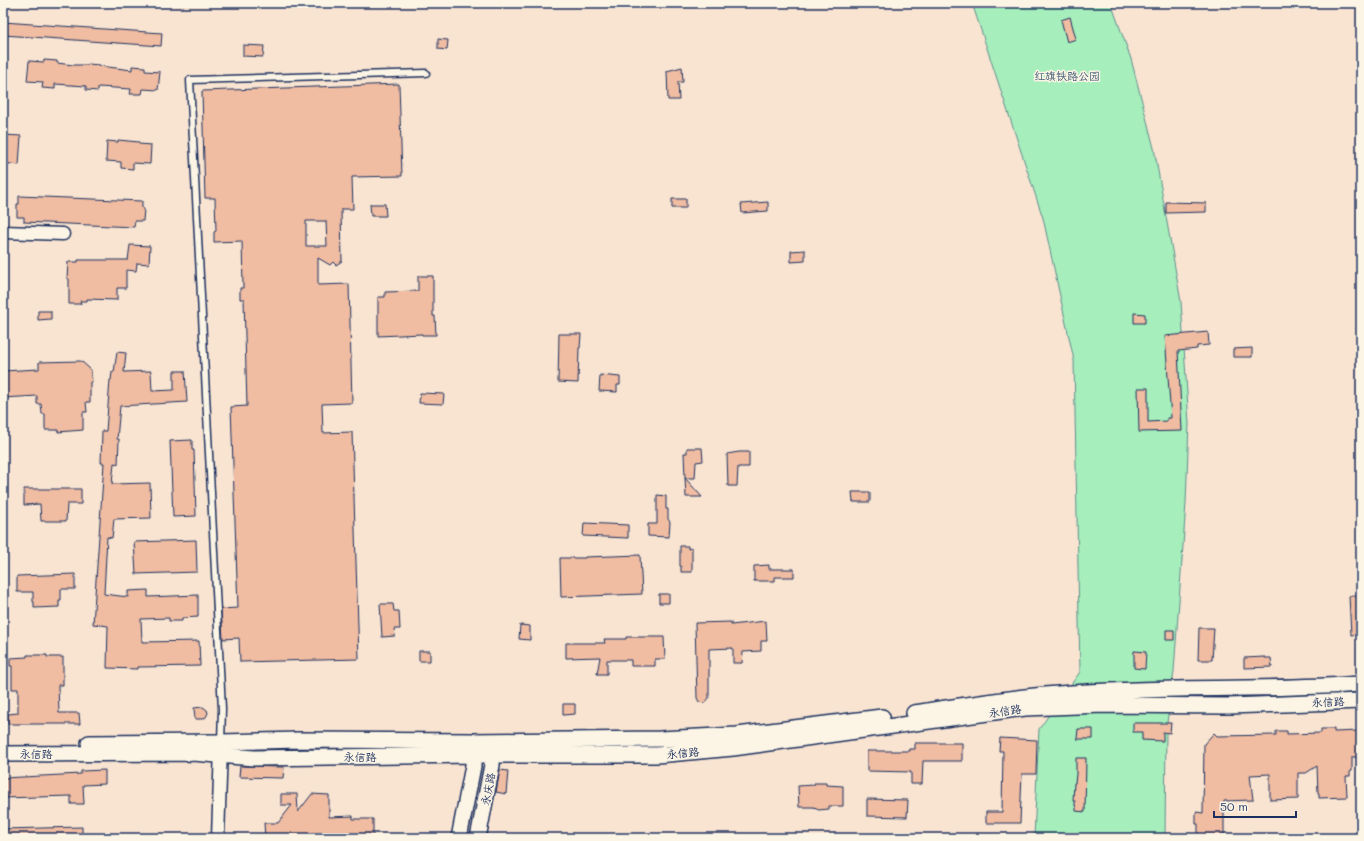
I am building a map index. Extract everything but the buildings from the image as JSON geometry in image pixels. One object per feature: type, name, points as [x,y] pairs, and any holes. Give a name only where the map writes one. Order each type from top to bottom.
[{"type":"street","points":[[3,232],[63,234]]},
{"type":"street","name":"永信路","points":[[3,744],[220,749],[262,758],[473,748],[492,740],[660,739],[737,735],[1000,700],[1057,694],[1157,690],[1321,687],[1361,684]]},
{"type":"street","name":"永信路","points":[[473,748],[493,755],[657,755],[733,748],[1026,708],[1103,705],[1229,706],[1361,701]]},
{"type":"street","name":"永庆路","points":[[478,838],[492,765],[492,740]]},
{"type":"street","name":"永庆路","points":[[459,838],[473,766],[473,748]]},
{"type":"street","name":"永信路","points":[[3,754],[193,754],[220,749]]},
{"type":"street","points":[[218,838],[220,749]]},
{"type":"lane","points":[[220,749],[222,709],[190,80],[426,73]]},
{"type":"green space","name":"红旗铁路公园","points":[[972,3],[1111,3],[1131,59],[1154,148],[1181,302],[1189,423],[1186,503],[1174,671],[1166,730],[1165,838],[1034,838],[1039,729],[1080,672],[1074,360],[1043,218]]}]
